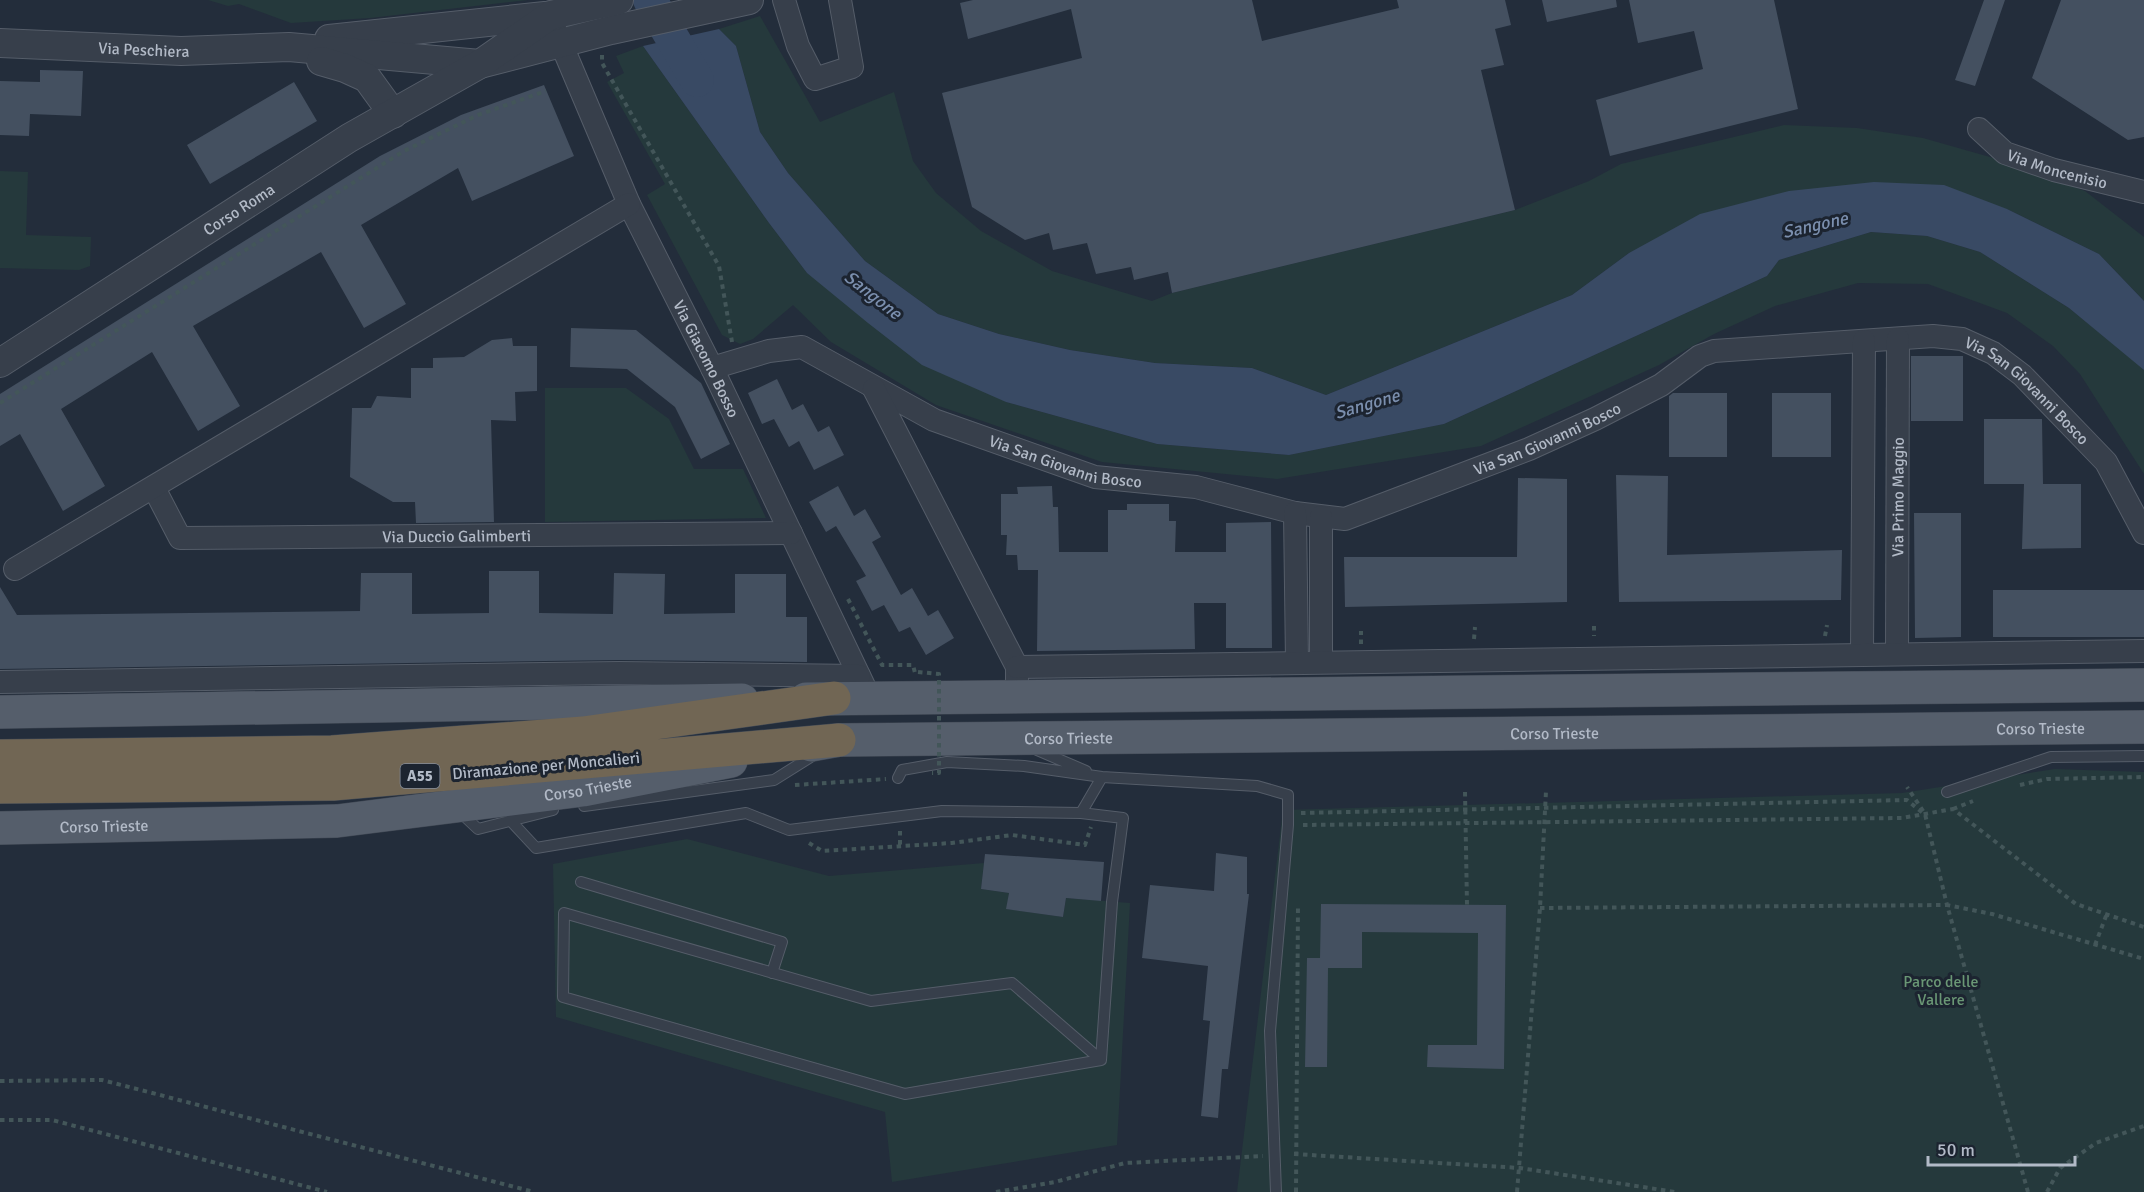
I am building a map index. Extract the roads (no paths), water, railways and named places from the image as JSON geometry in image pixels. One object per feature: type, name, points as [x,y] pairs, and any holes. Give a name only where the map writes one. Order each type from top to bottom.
[{"type":"highway","name":"Diramazione per Moncalieri","points":[[0,756],[332,752],[583,732],[834,698]]},
{"type":"highway","name":"Diramazione per Moncalieri","points":[[0,787],[333,784],[839,740]]},
{"type":"main road","points":[[0,712],[834,698],[865,687],[1017,682],[2144,685]]},
{"type":"main road","name":"Corso Trieste","points":[[0,828],[337,821],[583,790],[839,740],[2144,726]]},
{"type":"street","name":"Corso Roma","points":[[480,64],[560,46],[609,39],[750,0]]},
{"type":"street","points":[[784,0],[798,46],[815,79],[852,67],[840,0]]},
{"type":"street","name":"Corso Roma","points":[[0,363],[294,173],[480,64],[551,15],[617,1]]},
{"type":"street","points":[[560,46],[567,26],[617,1]]},
{"type":"street","name":"Via Giacomo Bosso","points":[[551,15],[560,46],[629,204],[712,368],[865,687]]},
{"type":"street","name":"Via Peschiera","points":[[289,47],[345,35],[463,26],[551,15]]},
{"type":"street","name":"Via Peschiera","points":[[0,43],[181,51],[289,47],[480,64]]},
{"type":"street","name":"Via Peschiera","points":[[289,47],[367,78],[393,114]]},
{"type":"street","name":"Via Moncenisio","points":[[1979,129],[2005,153],[2054,170],[2144,192]]},
{"type":"street","points":[[15,570],[629,204]]},
{"type":"street","name":"Via San Giovanni Bosco","points":[[712,368],[768,351],[802,347],[874,389],[934,420],[1095,477],[1196,487],[1295,513],[1345,519],[1529,449],[1661,385],[1700,356],[1714,351],[1933,336],[1962,339],[1993,353],[2007,364],[2106,462],[2144,533]]},
{"type":"street","name":"Via Primo Maggio","points":[[1897,654],[1898,339]]},
{"type":"street","name":"Via Primo Maggio","points":[[1862,654],[1864,341]]},
{"type":"street","points":[[874,389],[1017,682],[1321,661],[2144,651]]},
{"type":"street","name":"Via Duccio Galimberti","points":[[154,488],[180,538],[791,533]]},
{"type":"street","points":[[1295,513],[1297,662]]},
{"type":"street","points":[[1321,517],[1321,661]]},
{"type":"street","points":[[0,682],[619,673],[865,687]]},
{"type":"lane","points":[[1009,738],[1102,777]]},
{"type":"lane","points":[[454,807],[478,829],[567,808],[774,780],[839,740]]},
{"type":"lane","points":[[1947,792],[2051,757],[2144,756]]},
{"type":"lane","points":[[898,778],[902,770],[947,762],[1024,766],[1102,777],[1257,786],[1288,795],[1288,825],[1270,1031],[1276,1192]]},
{"type":"lane","points":[[1081,813],[1102,777]]},
{"type":"lane","points":[[510,820],[536,848],[746,813],[788,830],[942,811],[1081,813],[1123,818],[1112,902],[1101,1059]]},
{"type":"lane","points":[[581,882],[782,942],[772,973]]},
{"type":"lane","points":[[564,913],[871,1001],[1012,983],[1101,1059],[905,1094],[563,997],[564,913]]},
{"type":"water","points":[[719,29],[736,46],[760,132],[788,173],[865,261],[938,314],[999,334],[1070,350],[1155,363],[1252,368],[1326,395],[1572,295],[1629,253],[1700,214],[1789,191],[1874,182],[1944,185],[2007,209],[2099,254],[2144,301],[2144,370],[2069,308],[1980,252],[1927,236],[1871,232],[1779,260],[1767,276],[1444,424],[1289,455],[1157,444],[1006,402],[922,365],[807,273],[643,46]]},
{"type":"waterway","name":"Sangone","points":[[650,0],[697,80]]},
{"type":"park label","name":"Parco delle Vallere","points":[[1941,990]]}]
